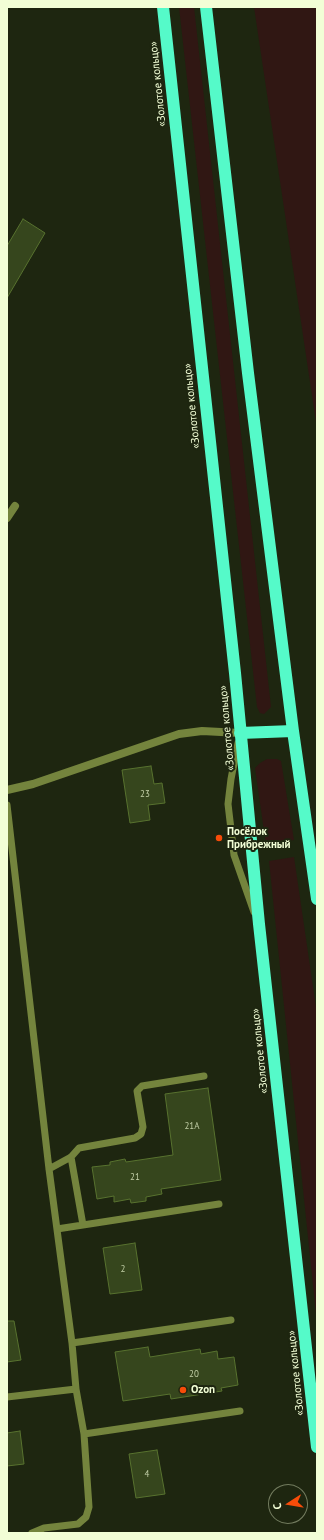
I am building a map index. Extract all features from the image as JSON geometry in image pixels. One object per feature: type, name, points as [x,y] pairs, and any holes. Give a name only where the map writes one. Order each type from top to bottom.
[{"type":"highway","name":"«Золотое кольцо»","points":[[163,7],[240,733],[258,924],[317,1447]]},
{"type":"highway","points":[[206,7],[293,731],[317,899]]},
{"type":"highway","points":[[240,733],[293,731]]},
{"type":"street","points":[[7,518],[15,506]]},
{"type":"street","points":[[7,790],[33,784],[179,734],[202,731],[240,733]]},
{"type":"lane","points":[[240,733],[231,778],[228,804],[235,860],[258,924]]},
{"type":"lane","points":[[7,805],[49,1169],[72,1343],[76,1389],[84,1434],[89,1507],[86,1517],[78,1524],[44,1528],[32,1533]]},
{"type":"lane","points":[[49,1169],[71,1157],[79,1148],[135,1138],[141,1134],[143,1127],[137,1091],[142,1086],[204,1076]]},
{"type":"lane","points":[[71,1157],[83,1225]]},
{"type":"lane","points":[[57,1229],[219,1204]]},
{"type":"lane","points":[[72,1343],[231,1320]]},
{"type":"lane","points":[[7,1397],[76,1389]]},
{"type":"lane","points":[[84,1434],[240,1411]]},
{"type":"shaded area","points":[[179,7],[194,7],[271,707],[264,714],[260,713],[257,707]]},
{"type":"shaded area","points":[[254,7],[317,7],[317,429]]},
{"type":"shaded area","points":[[267,759],[277,759],[281,761],[294,840],[266,845],[255,768]]},
{"type":"shaded area","points":[[294,857],[317,1014],[317,1324],[269,861]]},
{"type":"building","points":[[23,219],[45,233],[7,298],[7,246]]},
{"type":"building","points":[[151,766],[154,784],[162,783],[165,803],[148,805],[150,820],[130,823],[122,770]]},
{"type":"building","points":[[208,1088],[221,1180],[161,1189],[162,1194],[146,1197],[146,1201],[131,1203],[130,1199],[114,1202],[114,1196],[97,1199],[92,1167],[110,1165],[110,1162],[125,1159],[126,1162],[173,1155],[165,1094]]},
{"type":"building","points":[[135,1243],[142,1290],[110,1294],[103,1248]]},
{"type":"building","points":[[7,1321],[14,1321],[21,1360],[7,1362]]},
{"type":"building","points":[[148,1347],[150,1357],[200,1349],[201,1354],[217,1351],[218,1359],[234,1357],[238,1385],[221,1388],[222,1391],[171,1399],[170,1394],[123,1401],[115,1352]]},
{"type":"building","points":[[20,1431],[24,1464],[7,1466],[7,1433]]},
{"type":"building","points":[[157,1450],[165,1494],[136,1498],[129,1454]]},
{"type":"place","name":"Посёлок Прибрежный","points":[[219,838]]},
{"type":"place","name":"Ozon","points":[[183,1390]]}]
